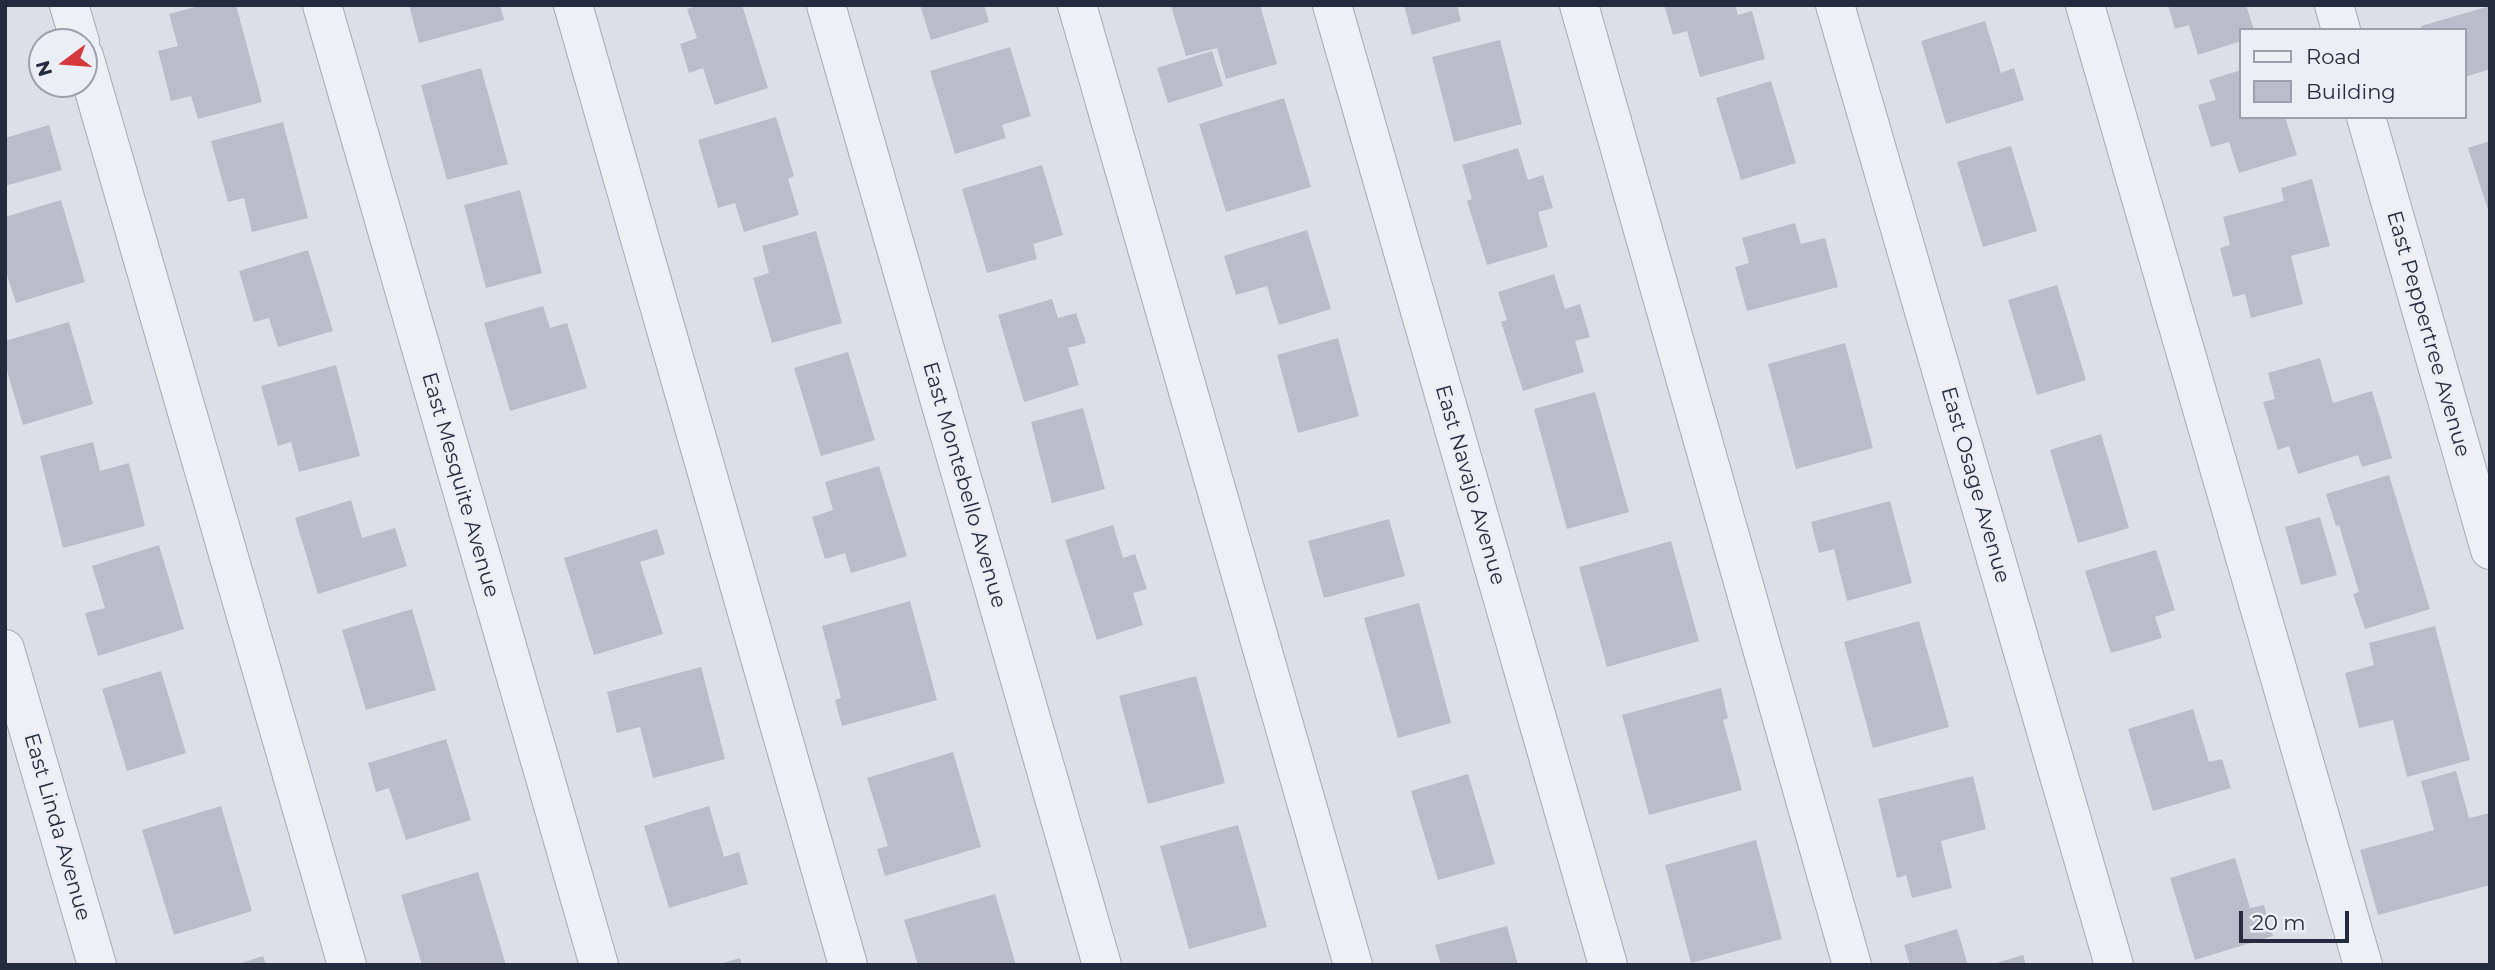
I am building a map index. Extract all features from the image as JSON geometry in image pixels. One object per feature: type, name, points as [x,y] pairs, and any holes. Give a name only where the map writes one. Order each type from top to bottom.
[{"type":"street","points":[[69,5],[76,28]]},
{"type":"street","name":"East Mesquite Avenue","points":[[322,5],[598,965]]},
{"type":"street","points":[[573,5],[848,965]]},
{"type":"street","name":"East Montebello Avenue","points":[[826,5],[1102,965]]},
{"type":"street","points":[[1077,5],[1353,965]]},
{"type":"street","name":"East Navajo Avenue","points":[[1332,5],[1608,965]]},
{"type":"street","points":[[1579,5],[1852,965]]},
{"type":"street","name":"East Osage Avenue","points":[[1835,5],[2114,965]]},
{"type":"street","points":[[2085,5],[2363,965]]},
{"type":"street","points":[[2334,5],[2340,28]]},
{"type":"street","points":[[96,98],[347,965]]},
{"type":"street","name":"East Peppertree Avenue","points":[[2367,119],[2490,550]]},
{"type":"street","name":"East Linda Avenue","points":[[5,649],[96,965]]},
{"type":"building","points":[[203,5],[236,5],[262,102],[198,119],[191,96],[171,101],[158,51],[178,46],[169,14]]},
{"type":"building","points":[[409,5],[500,5],[504,20],[419,43]]},
{"type":"building","points":[[701,5],[742,5],[768,88],[715,105],[703,68],[689,73],[680,44],[697,38],[687,9]]},
{"type":"building","points":[[920,5],[984,5],[989,22],[931,40]]},
{"type":"building","points":[[1260,5],[1277,64],[1226,79],[1217,48],[1186,56],[1171,6]]},
{"type":"building","points":[[1404,5],[1457,5],[1461,21],[1412,35]]},
{"type":"building","points":[[1664,5],[1735,5],[1738,15],[1752,11],[1765,59],[1700,77],[1687,31],[1673,35]]},
{"type":"building","points":[[2168,5],[2246,5],[2253,28],[2240,28],[2240,41],[2198,55],[2189,25],[2175,29]]},
{"type":"building","points":[[2490,6],[2490,69],[2467,76],[2467,28],[2421,26]]},
{"type":"building","points":[[1985,21],[2001,73],[2014,68],[2024,100],[1946,124],[1921,41]]},
{"type":"building","points":[[1500,40],[1522,124],[1454,142],[1432,57]]},
{"type":"building","points":[[1010,47],[1031,116],[1002,125],[1006,138],[955,154],[930,71]]},
{"type":"building","points":[[1212,51],[1223,86],[1168,103],[1157,68]]},
{"type":"building","points":[[481,68],[508,164],[447,180],[421,85]]},
{"type":"building","points":[[2240,70],[2240,119],[2286,119],[2297,155],[2239,173],[2229,142],[2211,147],[2198,105],[2216,100],[2209,80]]},
{"type":"building","points":[[1771,81],[1796,163],[1741,180],[1716,98]]},
{"type":"building","points":[[1284,98],[1311,187],[1226,212],[1199,124]]},
{"type":"building","points":[[776,117],[794,176],[788,179],[799,215],[744,232],[735,203],[718,208],[698,140]]},
{"type":"building","points":[[283,122],[308,218],[252,232],[244,198],[228,202],[211,141]]},
{"type":"building","points":[[49,125],[62,170],[5,186],[5,138]]},
{"type":"building","points":[[2490,141],[2490,213],[2489,213],[2468,148]]},
{"type":"building","points":[[2011,146],[2037,231],[1983,247],[1957,162]]},
{"type":"building","points":[[1518,148],[1528,180],[1543,175],[1553,208],[1538,212],[1548,247],[1487,265],[1467,201],[1472,199],[1462,165]]},
{"type":"building","points":[[1042,165],[1063,235],[1033,244],[1037,259],[987,273],[962,189]]},
{"type":"building","points":[[2312,179],[2330,246],[2291,256],[2303,304],[2251,318],[2245,294],[2233,297],[2220,248],[2230,245],[2223,217],[2284,201],[2281,188]]},
{"type":"building","points":[[520,190],[542,273],[486,288],[464,205]]},
{"type":"building","points":[[61,200],[85,282],[16,303],[5,269],[5,217]]},
{"type":"building","points":[[1795,223],[1801,244],[1825,238],[1838,287],[1747,311],[1735,267],[1749,263],[1742,238]]},
{"type":"building","points":[[1307,230],[1331,309],[1279,325],[1267,286],[1236,295],[1224,256]]},
{"type":"building","points":[[816,231],[842,323],[772,343],[753,278],[769,273],[762,246]]},
{"type":"building","points":[[308,250],[333,331],[278,347],[269,318],[254,322],[239,271]]},
{"type":"building","points":[[1554,274],[1565,309],[1580,304],[1590,337],[1575,341],[1584,372],[1523,391],[1501,322],[1507,320],[1498,292]]},
{"type":"building","points":[[2057,285],[2086,380],[2037,395],[2008,300]]},
{"type":"building","points":[[1052,299],[1058,318],[1076,313],[1086,343],[1068,348],[1079,385],[1024,402],[998,315]]},
{"type":"building","points":[[543,306],[550,328],[567,323],[587,388],[510,411],[484,323]]},
{"type":"building","points":[[69,322],[93,404],[23,425],[5,364],[5,341]]},
{"type":"building","points":[[1338,338],[1359,416],[1298,433],[1277,355]]},
{"type":"building","points":[[1845,343],[1873,448],[1796,469],[1768,364]]},
{"type":"building","points":[[848,352],[875,440],[821,456],[794,368]]},
{"type":"building","points":[[2320,358],[2333,403],[2372,391],[2392,458],[2362,467],[2358,455],[2298,474],[2289,446],[2278,450],[2263,402],[2275,399],[2268,373]]},
{"type":"building","points":[[336,365],[360,456],[299,472],[291,442],[278,446],[261,386]]},
{"type":"building","points":[[1595,392],[1629,512],[1567,529],[1534,409]]},
{"type":"building","points":[[1083,408],[1105,489],[1052,503],[1031,422]]},
{"type":"building","points":[[2101,434],[2129,528],[2078,543],[2050,450]]},
{"type":"building","points":[[93,442],[100,471],[129,463],[145,526],[63,548],[40,456]]},
{"type":"building","points":[[879,466],[907,556],[851,573],[845,553],[825,559],[812,517],[833,510],[825,482]]},
{"type":"building","points":[[2389,475],[2430,609],[2365,629],[2353,594],[2359,592],[2339,525],[2336,526],[2326,494]]},
{"type":"building","points":[[351,500],[362,538],[395,528],[407,566],[318,594],[295,518]]},
{"type":"building","points":[[1890,501],[1912,583],[1847,601],[1834,549],[1819,553],[1811,522]]},
{"type":"building","points":[[2320,517],[2337,575],[2301,585],[2285,527]]},
{"type":"building","points":[[1389,519],[1405,576],[1324,598],[1308,541]]},
{"type":"building","points":[[1113,525],[1123,558],[1135,554],[1147,589],[1133,593],[1143,625],[1097,640],[1065,540]]},
{"type":"building","points":[[657,529],[665,554],[640,562],[663,634],[594,655],[564,558]]},
{"type":"building","points":[[1671,541],[1699,641],[1607,667],[1579,567]]},
{"type":"building","points":[[159,545],[184,629],[98,656],[85,613],[105,608],[92,566]]},
{"type":"building","points":[[2156,550],[2175,610],[2155,617],[2162,638],[2111,653],[2085,571]]},
{"type":"building","points":[[910,601],[937,700],[842,726],[835,700],[841,698],[822,626]]},
{"type":"building","points":[[1419,603],[1451,723],[1398,738],[1364,618]]},
{"type":"building","points":[[412,609],[436,690],[366,710],[342,630]]},
{"type":"building","points":[[1919,621],[1949,727],[1873,748],[1844,642]]},
{"type":"building","points":[[2435,626],[2470,760],[2407,777],[2393,720],[2359,728],[2345,673],[2374,665],[2369,643]]},
{"type":"building","points":[[701,667],[725,759],[653,778],[640,727],[617,733],[607,692]]},
{"type":"building","points":[[161,671],[186,753],[127,771],[102,689]]},
{"type":"building","points":[[1196,676],[1225,783],[1148,804],[1119,696]]},
{"type":"building","points":[[1721,688],[1728,718],[1723,720],[1742,790],[1649,815],[1622,715]]},
{"type":"building","points":[[2193,709],[2209,762],[2222,759],[2231,788],[2153,811],[2128,729]]},
{"type":"building","points":[[446,739],[471,820],[406,840],[389,788],[376,792],[368,763]]},
{"type":"building","points":[[953,752],[981,847],[885,876],[877,849],[888,846],[867,778]]},
{"type":"building","points":[[2456,771],[2469,818],[2490,813],[2490,885],[2378,915],[2360,850],[2434,830],[2421,781]]},
{"type":"building","points":[[1468,774],[1495,864],[1438,880],[1411,791]]},
{"type":"building","points":[[1973,776],[1986,829],[1941,841],[1952,888],[1912,898],[1906,875],[1897,878],[1878,799]]},
{"type":"building","points":[[221,806],[252,911],[174,935],[142,830]]},
{"type":"building","points":[[709,806],[724,857],[739,852],[748,884],[669,908],[644,826]]},
{"type":"building","points":[[1238,825],[1267,927],[1189,949],[1160,846]]},
{"type":"building","points":[[1756,840],[1782,939],[1691,963],[1665,865]]},
{"type":"building","points":[[2235,858],[2250,908],[2264,905],[2273,936],[2195,960],[2170,878]]},
{"type":"building","points":[[478,872],[506,965],[422,965],[401,895]]},
{"type":"building","points":[[995,894],[1016,965],[918,965],[904,920]]},
{"type":"building","points":[[1507,926],[1518,965],[1441,965],[1435,945]]},
{"type":"building","points":[[1957,929],[1968,965],[1910,965],[1904,945]]},
{"type":"building","points":[[2023,955],[2026,965],[1993,965],[1993,964]]},
{"type":"building","points":[[263,956],[266,965],[238,965],[238,964]]},
{"type":"building","points":[[740,958],[742,965],[720,965],[720,964]]}]
